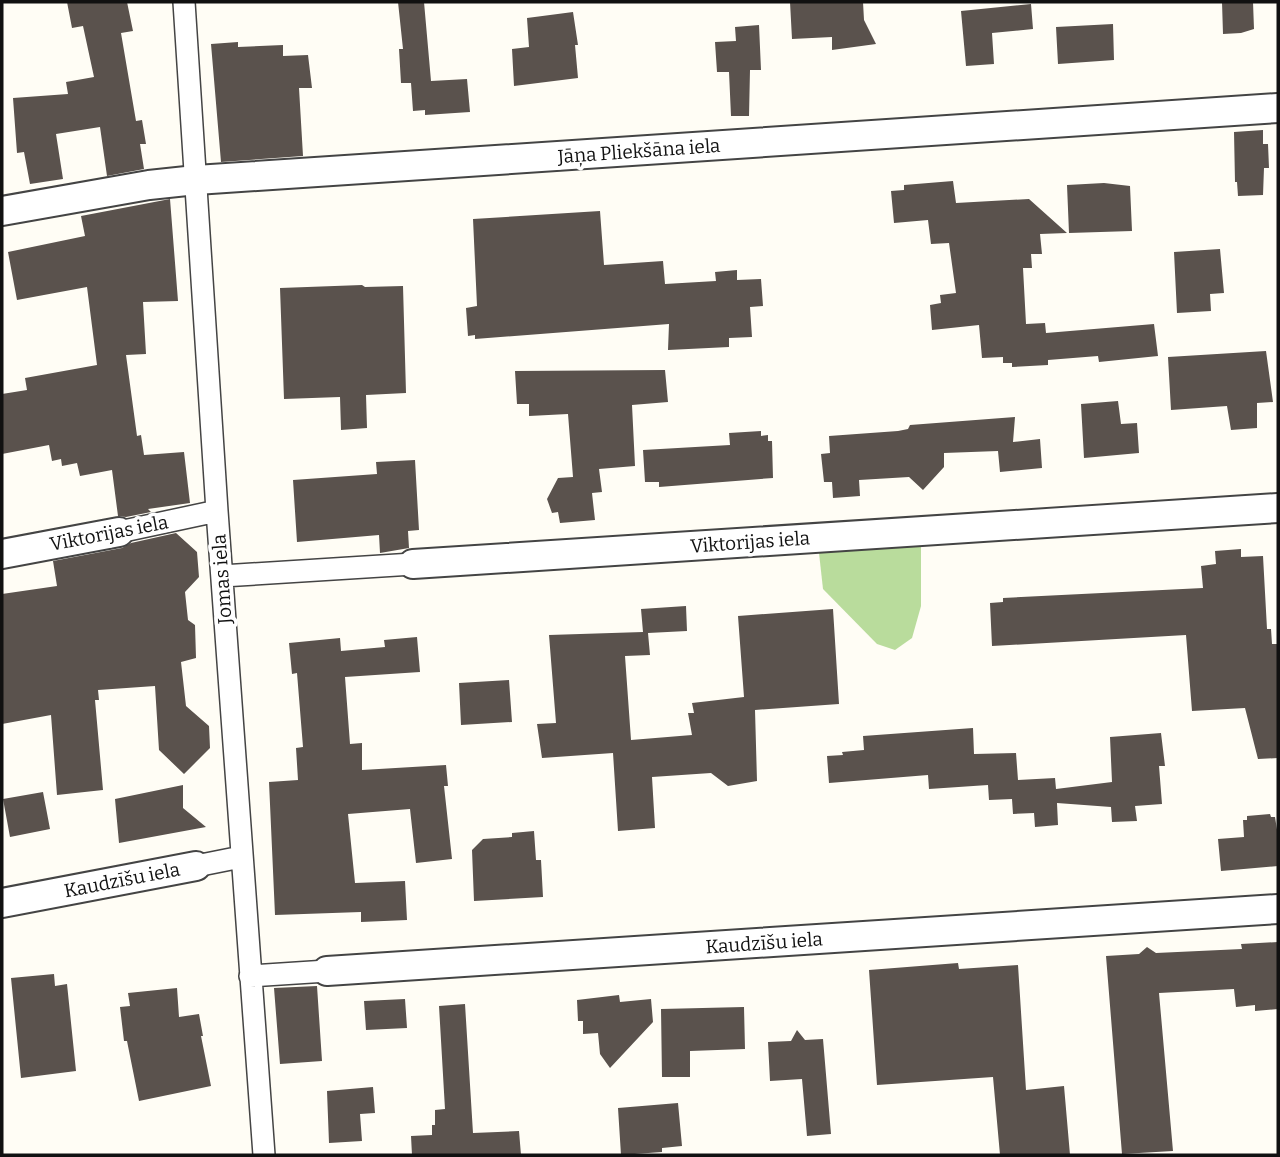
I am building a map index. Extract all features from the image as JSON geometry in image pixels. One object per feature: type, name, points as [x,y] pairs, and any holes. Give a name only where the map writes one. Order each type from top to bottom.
[{"type":"street","name":"Jomas iela","points":[[184,2],[216,511],[264,1155]]},
{"type":"street","name":"Jāņa Pliekšāna iela","points":[[2,211],[149,185],[196,180],[1278,108]]},
{"type":"street","name":"Viktorijas iela","points":[[222,576],[1278,508]]},
{"type":"street","name":"Viktorijas iela","points":[[2,554],[216,511]]},
{"type":"street","name":"Kaudzīšu iela","points":[[2,903],[241,857]]},
{"type":"street","name":"Kaudzīšu iela","points":[[250,976],[1278,909]]},
{"type":"green space","points":[[921,545],[921,606],[912,638],[895,650],[877,644],[823,589],[819,553]]},
{"type":"building","points":[[67,2],[127,2],[133,31],[121,33],[136,121],[142,120],[146,144],[140,144],[144,169],[107,176],[100,127],[56,134],[63,179],[30,184],[24,152],[17,153],[13,98],[68,94],[66,82],[94,77],[83,26],[72,28]]},
{"type":"building","points":[[398,2],[424,2],[431,81],[467,79],[470,112],[425,115],[425,110],[413,111],[411,83],[401,83],[399,49],[403,49]]},
{"type":"building","points":[[790,2],[863,2],[864,20],[876,44],[832,50],[832,37],[792,39]]},
{"type":"building","points":[[1222,2],[1253,2],[1254,29],[1223,34]]},
{"type":"building","points":[[1031,4],[1033,29],[992,33],[994,64],[966,66],[961,11]]},
{"type":"building","points":[[573,12],[578,45],[575,45],[578,78],[514,86],[512,49],[529,47],[527,18]]},
{"type":"building","points":[[1113,24],[1114,60],[1058,64],[1056,27]]},
{"type":"building","points":[[759,25],[761,70],[750,70],[749,116],[731,116],[729,72],[717,72],[715,42],[736,41],[735,27]]},
{"type":"building","points":[[238,42],[238,47],[283,45],[283,56],[308,55],[312,88],[299,88],[303,156],[221,162],[211,44]]},
{"type":"building","points":[[1263,130],[1263,144],[1268,144],[1269,168],[1264,168],[1263,195],[1238,196],[1235,182],[1234,132]]},
{"type":"building","points":[[953,181],[956,203],[1029,199],[1067,233],[1040,234],[1042,254],[1031,254],[1032,268],[1023,268],[1026,324],[1045,323],[1046,333],[1154,324],[1158,356],[1099,362],[1098,356],[1048,360],[1048,365],[1012,367],[1012,363],[1003,363],[1003,357],[982,358],[979,325],[932,330],[930,305],[941,303],[940,295],[956,293],[949,243],[931,244],[928,220],[894,223],[891,191],[904,190],[904,185]]},
{"type":"building","points":[[1104,183],[1130,186],[1132,231],[1069,233],[1067,185]]},
{"type":"building","points":[[170,199],[178,301],[143,302],[146,354],[126,355],[137,436],[141,435],[144,455],[184,452],[190,503],[148,509],[151,512],[126,517],[118,516],[112,470],[80,476],[77,463],[62,466],[61,459],[52,461],[49,445],[2,454],[2,394],[27,390],[25,378],[97,365],[87,287],[17,300],[8,252],[85,236],[81,216]]},
{"type":"building","points":[[600,211],[604,265],[663,261],[665,284],[716,281],[715,272],[737,270],[737,280],[761,279],[763,306],[750,307],[752,337],[729,338],[729,347],[668,350],[669,324],[475,339],[475,335],[468,336],[466,308],[477,306],[473,219]]},
{"type":"building","points":[[1220,249],[1224,293],[1210,294],[1211,311],[1177,313],[1174,252]]},
{"type":"building","points":[[403,286],[406,393],[366,395],[367,428],[341,430],[340,397],[284,399],[280,288]]},
{"type":"building","points":[[1266,351],[1273,402],[1257,403],[1257,428],[1231,430],[1227,406],[1171,410],[1168,357]]},
{"type":"building","points":[[665,370],[668,402],[632,405],[635,466],[599,469],[602,492],[592,493],[595,520],[560,523],[558,512],[552,513],[547,499],[558,478],[573,477],[568,414],[529,416],[529,404],[517,404],[515,371]]},
{"type":"building","points":[[1118,401],[1121,424],[1137,423],[1139,453],[1084,458],[1081,404]]},
{"type":"building","points":[[1015,417],[1013,442],[1040,439],[1042,468],[1000,472],[998,451],[944,453],[944,467],[923,490],[909,477],[859,480],[860,496],[833,498],[832,482],[824,482],[821,454],[830,453],[829,436],[898,431],[908,429],[910,425]]},
{"type":"building","points":[[761,431],[761,436],[768,435],[768,441],[772,441],[773,478],[659,487],[659,482],[645,482],[643,450],[730,445],[729,433]]},
{"type":"building","points":[[415,460],[419,530],[408,531],[409,548],[380,553],[379,535],[297,542],[293,480],[377,474],[376,462]]},
{"type":"building","points":[[176,533],[197,552],[199,577],[185,592],[188,620],[195,625],[196,658],[181,662],[186,706],[209,726],[210,748],[184,774],[159,750],[155,686],[98,690],[99,700],[95,700],[103,790],[57,795],[51,715],[2,724],[2,594],[57,586],[53,561],[122,548],[131,543]]},
{"type":"building","points":[[1241,549],[1241,557],[1263,556],[1267,629],[1271,629],[1272,644],[1278,644],[1278,758],[1258,759],[1245,708],[1192,711],[1186,635],[992,646],[990,603],[1003,602],[1003,598],[1203,588],[1201,566],[1216,564],[1215,551]]},
{"type":"building","points":[[686,606],[687,631],[648,633],[650,655],[625,656],[631,740],[692,735],[688,713],[694,713],[692,703],[744,697],[738,616],[833,609],[839,704],[755,710],[757,781],[728,786],[711,773],[652,777],[655,828],[618,831],[613,753],[542,758],[537,724],[556,723],[549,635],[643,632],[641,609]]},
{"type":"building","points":[[417,637],[420,672],[345,677],[350,744],[362,743],[362,770],[446,765],[448,786],[444,786],[452,859],[416,863],[410,809],[348,814],[355,883],[405,881],[407,920],[361,922],[361,912],[275,915],[269,782],[298,780],[296,748],[303,747],[297,673],[292,674],[289,643],[340,638],[341,651],[385,647],[384,640]]},
{"type":"building","points":[[509,680],[512,722],[461,725],[459,683]]},
{"type":"building","points":[[973,728],[974,754],[1016,753],[1018,780],[1055,778],[1056,789],[1112,782],[1110,737],[1161,733],[1165,766],[1159,766],[1162,804],[1135,806],[1137,821],[1112,822],[1111,807],[1057,803],[1058,825],[1035,827],[1034,813],[1013,814],[1012,799],[989,800],[988,785],[929,789],[928,775],[829,783],[827,756],[864,750],[863,736]]},
{"type":"building","points":[[183,785],[183,808],[206,827],[119,843],[115,799]]},
{"type":"building","points":[[43,792],[50,829],[10,837],[3,799]]},
{"type":"building","points":[[1270,814],[1275,817],[1278,836],[1278,866],[1221,871],[1218,839],[1244,837],[1243,820],[1247,820],[1247,816]]},
{"type":"building","points":[[534,831],[536,860],[541,860],[543,897],[474,901],[472,850],[483,839],[512,837],[512,833]]},
{"type":"building","points":[[1278,942],[1278,1009],[1255,1011],[1255,1005],[1236,1007],[1234,989],[1159,993],[1173,1151],[1122,1154],[1106,956],[1139,954],[1147,947],[1156,953],[1242,949],[1241,944]]},
{"type":"building","points":[[958,963],[959,969],[1018,965],[1026,1090],[1064,1086],[1070,1155],[1000,1155],[993,1077],[877,1085],[869,970]]},
{"type":"building","points":[[54,974],[55,986],[67,984],[76,1071],[21,1078],[11,978]]},
{"type":"building","points":[[317,986],[322,1061],[280,1064],[274,988]]},
{"type":"building","points":[[177,988],[179,1017],[199,1014],[211,1086],[139,1101],[127,1041],[124,1041],[120,1007],[130,1006],[128,993]]},
{"type":"building","points":[[619,995],[620,1002],[651,999],[653,1022],[610,1068],[600,1054],[598,1033],[583,1034],[583,1021],[578,1021],[577,1000]]},
{"type":"building","points":[[405,999],[407,1028],[366,1030],[364,1001]]},
{"type":"building","points":[[465,1004],[473,1133],[519,1131],[521,1155],[412,1155],[411,1136],[432,1135],[435,1110],[445,1109],[439,1006]]},
{"type":"building","points":[[744,1007],[745,1049],[690,1051],[690,1077],[662,1077],[661,1009]]},
{"type":"building","points":[[797,1030],[805,1040],[823,1039],[831,1134],[807,1136],[802,1079],[770,1081],[768,1042],[791,1041]]},
{"type":"building","points":[[373,1087],[375,1113],[360,1114],[362,1141],[329,1143],[327,1091]]},
{"type":"building","points":[[678,1103],[682,1146],[662,1148],[662,1152],[621,1155],[618,1108]]}]
